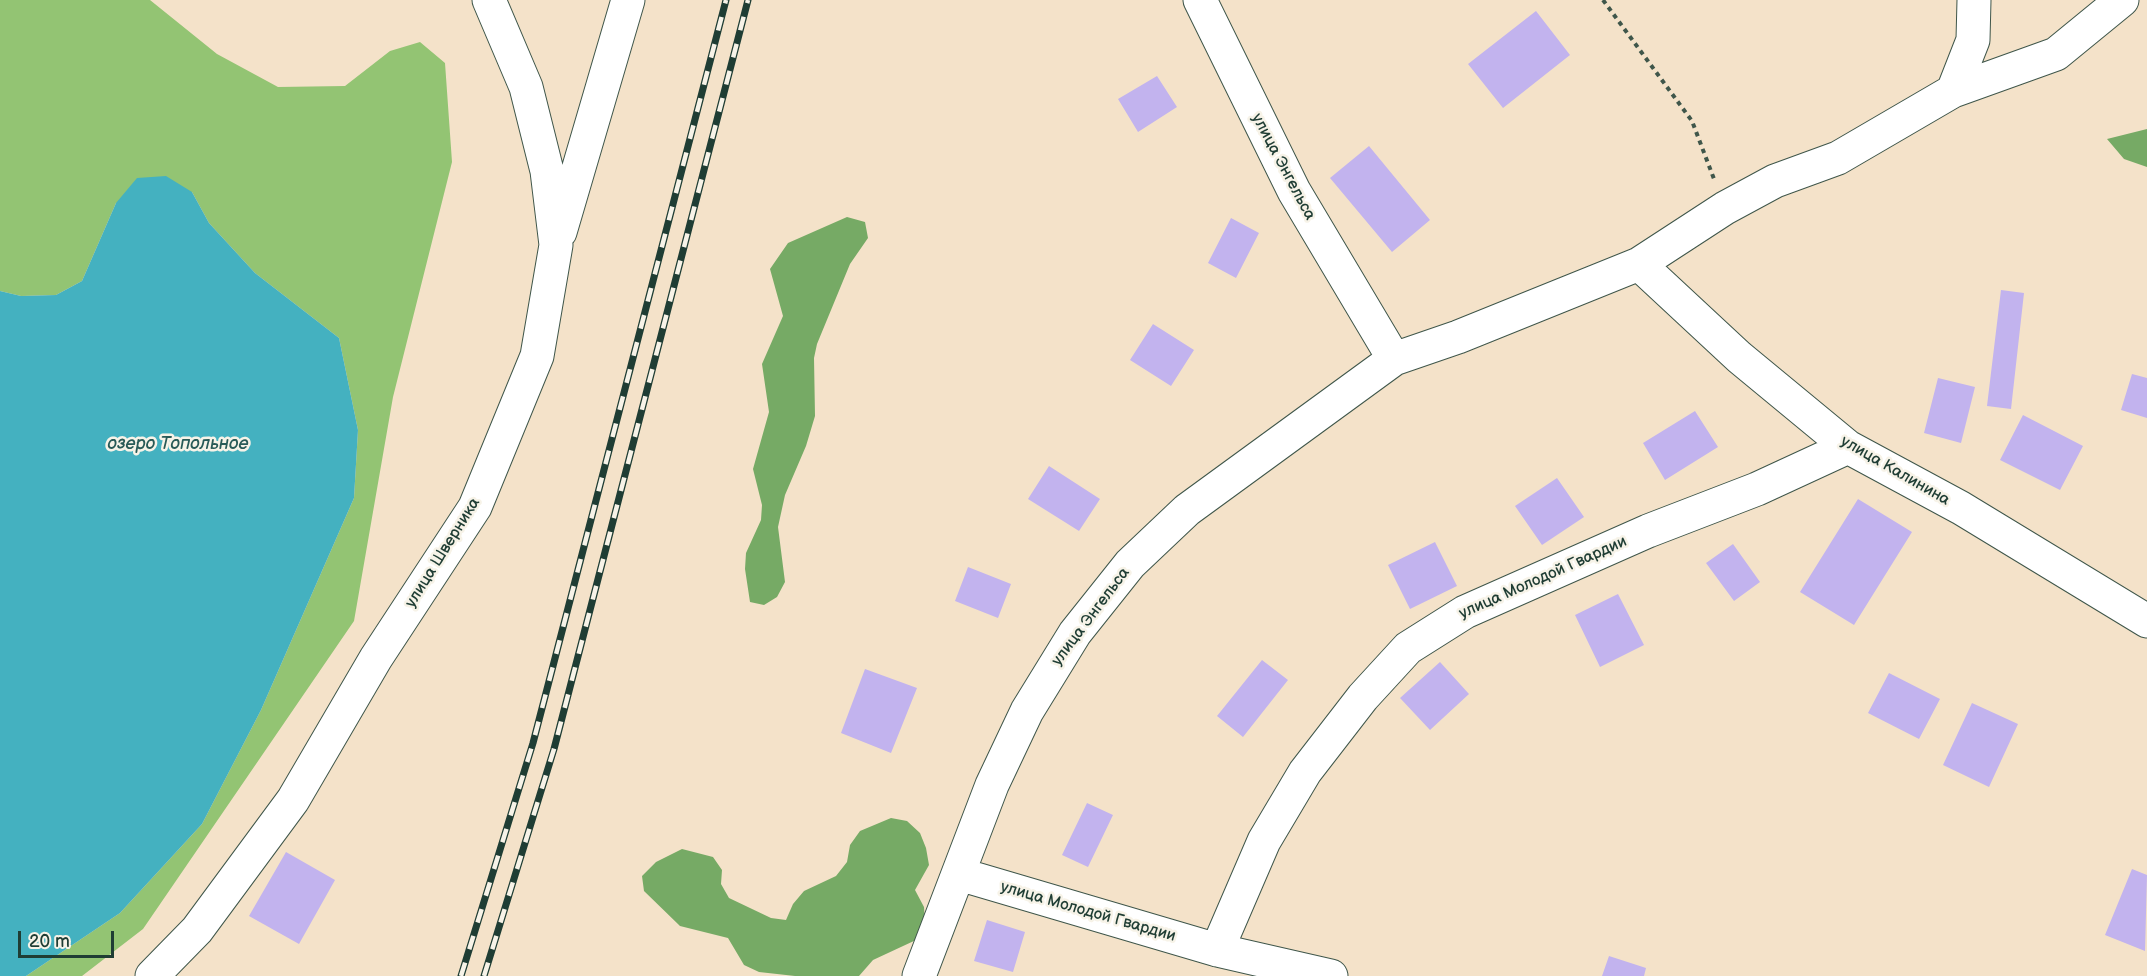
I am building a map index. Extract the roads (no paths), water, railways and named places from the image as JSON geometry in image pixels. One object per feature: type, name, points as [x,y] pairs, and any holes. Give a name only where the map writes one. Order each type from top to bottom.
[{"type":"street","name":"улица Шверника","points":[[152,976],[197,930],[293,800],[376,658],[475,507],[537,356],[556,245],[547,171],[526,87],[489,0]]},
{"type":"street","points":[[556,245],[628,0]]},
{"type":"street","name":"улица Энгельса","points":[[1200,0],[1294,191],[1394,359]]},
{"type":"street","points":[[1953,91],[1973,40],[1974,0]]},
{"type":"street","name":"улица Энгельса","points":[[919,976],[992,785],[1027,711],[1075,633],[1130,564],[1187,510],[1394,359],[1458,337],[1639,264],[1725,207],[1775,181],[1838,158],[1953,91],[2056,54],[2122,0]]},
{"type":"street","name":"улица Калинина","points":[[1639,264],[1739,357],[1848,447],[1961,508],[2147,621]]},
{"type":"street","name":"улица Молодой Гвардии","points":[[1216,950],[1264,841],[1305,772],[1363,697],[1408,648],[1465,612],[1648,531],[1757,489],[1848,447]]},
{"type":"street","name":"улица Молодой Гвардии","points":[[958,874],[1216,950],[1331,976]]},
{"type":"water","name":"озеро Топольное","points":[[166,176],[192,192],[209,223],[255,273],[339,338],[358,430],[354,498],[261,710],[202,824],[120,913],[26,976],[0,976],[0,291],[21,296],[56,295],[82,281],[116,203],[137,178]]},
{"type":"railway","points":[[461,976],[533,743],[726,0]]},
{"type":"railway","points":[[484,976],[554,749],[748,0]]}]
